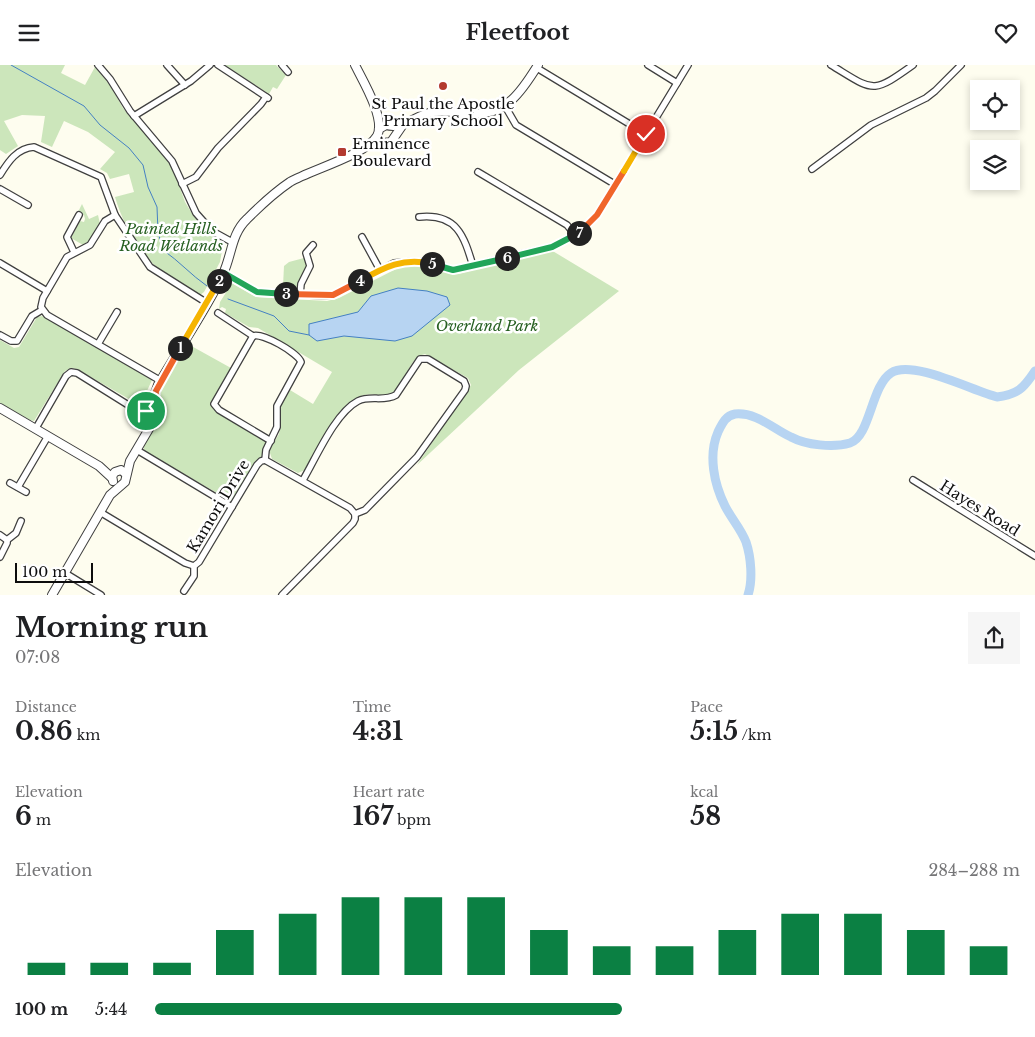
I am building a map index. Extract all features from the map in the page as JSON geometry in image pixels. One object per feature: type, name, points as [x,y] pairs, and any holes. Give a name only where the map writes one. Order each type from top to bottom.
[{"type":"street","points":[[98,65],[134,116],[172,161],[196,213],[212,231],[232,242]]},
{"type":"street","points":[[167,65],[185,85]]},
{"type":"street","points":[[134,116],[185,85],[210,65]]},
{"type":"street","points":[[182,183],[196,177],[218,148],[267,98],[218,65]]},
{"type":"street","points":[[282,65],[288,72]]},
{"type":"street","points":[[355,65],[389,143],[402,125]]},
{"type":"street","points":[[648,65],[678,83]]},
{"type":"street","points":[[224,273],[257,292],[333,295],[394,263],[411,261],[453,270],[552,247],[576,236],[592,222],[688,65]]},
{"type":"street","points":[[831,65],[861,83],[876,87],[886,84],[913,65]]},
{"type":"street","points":[[812,169],[871,125],[926,98],[961,65]]},
{"type":"street","points":[[110,495],[113,473],[121,472],[137,451],[154,414],[154,395],[160,381],[224,273],[232,242],[247,219],[283,187],[298,177],[367,145],[383,132],[431,113],[446,111],[479,114],[505,106],[523,91],[538,66],[646,134]]},
{"type":"street","points":[[505,106],[516,125],[616,185]]},
{"type":"street","points":[[383,132],[395,136]]},
{"type":"street","points":[[0,175],[9,160],[28,147],[38,148],[101,177],[115,215],[150,267],[207,303]]},
{"type":"street","points":[[478,172],[567,225],[576,236]]},
{"type":"street","points":[[0,189],[28,205]]},
{"type":"street","points":[[74,253],[67,237],[80,215]]},
{"type":"street","points":[[115,215],[105,221],[90,245],[65,259],[42,302],[42,310],[47,315],[160,381]]},
{"type":"street","points":[[419,217],[437,217],[456,227],[466,241],[473,266]]},
{"type":"street","points":[[362,237],[380,269]]},
{"type":"street","points":[[300,295],[301,284],[310,267],[306,253],[313,245]]},
{"type":"street","points":[[0,264],[47,291]]},
{"type":"street","points":[[0,335],[11,341],[17,341],[32,316],[42,310]]},
{"type":"street","points":[[98,345],[117,312]]},
{"type":"street","name":"Kamori Drive","points":[[184,591],[194,576],[194,566],[200,562],[257,465],[261,461],[266,460],[266,450],[277,427],[277,406],[299,367],[300,360],[296,355],[262,335],[253,336],[218,313]]},
{"type":"street","points":[[253,336],[214,404],[218,410],[271,441]]},
{"type":"street","points":[[303,480],[342,415],[359,401],[368,398],[384,399],[396,395],[420,359],[428,359],[462,379],[466,386],[417,457],[365,510],[355,514]]},
{"type":"street","points":[[36,428],[63,381],[72,372],[77,373],[145,415],[154,414]]},
{"type":"street","points":[[0,408],[99,466],[115,483],[121,485]]},
{"type":"street","points":[[18,487],[48,436]]},
{"type":"street","points":[[137,451],[232,507]]},
{"type":"street","points":[[266,460],[350,508],[355,514],[353,523],[282,595]]},
{"type":"street","points":[[99,466],[121,472]]},
{"type":"street","points":[[52,595],[110,495],[125,481],[121,472]]},
{"type":"street","name":"Hayes Road","points":[[913,480],[1035,556]]},
{"type":"street","points":[[10,483],[26,492]]},
{"type":"street","points":[[100,512],[194,566]]},
{"type":"street","points":[[0,557],[5,548],[6,541],[16,533],[21,521]]},
{"type":"street","points":[[0,535],[6,541]]},
{"type":"street","points":[[64,573],[102,595]]},
{"type":"green space","name":"Painted Hills Road Wetlands","points":[[0,65],[65,65],[61,73],[85,85],[95,67],[110,85],[123,108],[167,159],[191,212],[223,245],[220,262],[204,292],[200,295],[172,278],[147,257],[133,239],[115,197],[134,192],[129,174],[110,179],[107,173],[100,169],[115,152],[88,132],[64,121],[52,147],[41,142],[45,116],[22,115],[4,121],[18,146],[6,154],[0,150]]},
{"type":"green space","points":[[225,65],[276,65],[286,75],[277,89],[273,87],[269,94]]},
{"type":"green space","points":[[82,204],[89,219],[98,215],[100,224],[91,239],[83,245],[71,238],[80,221],[84,222],[85,219],[84,215],[78,212]]},
{"type":"green space","name":"Overland Park","points":[[551,250],[619,291],[519,370],[417,465],[471,385],[468,378],[425,354],[415,360],[399,388],[391,394],[364,395],[356,398],[345,407],[336,416],[337,418],[305,470],[298,473],[272,459],[269,450],[279,434],[281,421],[280,407],[290,390],[313,404],[332,372],[258,328],[249,327],[225,313],[226,309],[222,307],[219,309],[220,302],[232,283],[256,297],[327,301],[339,298],[400,267],[422,266],[458,274]]},
{"type":"green space","points":[[304,258],[307,266],[299,287],[283,286],[284,266],[289,262]]},
{"type":"green space","points":[[42,316],[152,380],[147,391],[145,405],[141,406],[77,369],[71,368],[65,371],[34,421],[0,403],[0,340],[14,348],[19,347],[37,317]]},
{"type":"green space","points":[[186,343],[231,368],[213,399],[213,409],[267,441],[263,455],[256,461],[231,501],[144,451],[144,445],[158,418],[159,391]]},
{"type":"water","points":[[398,288],[427,291],[447,297],[450,305],[412,336],[395,341],[344,336],[317,341],[309,335],[309,324],[358,312],[371,296]]},
{"type":"waterway","points":[[11,65],[84,106],[100,125],[129,148],[143,165],[148,187],[157,207],[158,232],[163,250],[207,286]]},
{"type":"waterway","points":[[228,299],[274,316],[289,331],[309,335]]},
{"type":"waterway","points":[[748,595],[751,576],[748,548],[744,537],[727,510],[715,479],[713,450],[718,432],[726,418],[735,414],[743,414],[758,418],[797,440],[812,444],[843,445],[857,439],[884,379],[891,373],[901,370],[927,373],[997,397],[1019,390],[1035,371]]},
{"type":"place","name":"St Paul the Apostle Primary School","points":[[443,86]]},
{"type":"place","name":"Eminence Boulevard","points":[[342,152]]},
{"type":"route","points":[[146,411],[154,410],[154,395],[158,385],[224,273],[257,292],[327,296],[333,295],[394,263],[419,261],[453,270],[552,247],[569,240],[592,222],[646,134]]}]
